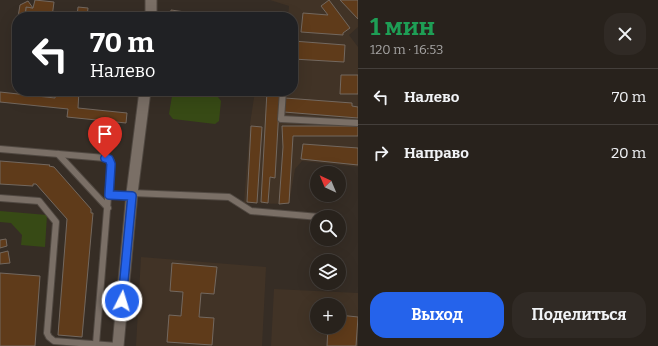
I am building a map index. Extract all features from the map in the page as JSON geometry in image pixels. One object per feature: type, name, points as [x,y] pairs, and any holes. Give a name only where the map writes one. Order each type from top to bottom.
[{"type":"street","points":[[151,0],[151,12]]},
{"type":"street","points":[[117,346],[132,195],[144,96]]},
{"type":"lane","points":[[283,96],[281,119],[358,123]]},
{"type":"lane","points":[[0,150],[109,159],[111,164],[109,195],[96,344]]},
{"type":"lane","points":[[58,154],[108,208]]},
{"type":"lane","points":[[109,195],[229,197],[251,211],[310,216]]},
{"type":"lane","points":[[0,198],[39,202],[56,222],[47,333],[49,337],[54,341],[117,346]]},
{"type":"shaded area","points":[[270,0],[358,0],[358,27],[349,35],[358,47],[358,167],[302,161],[295,169],[289,204],[244,203],[250,124],[254,96],[298,96],[298,12],[288,12],[289,6]]},
{"type":"shaded area","points":[[141,257],[266,267],[262,346],[136,346]]},
{"type":"shaded area","points":[[274,289],[358,293],[358,346],[271,346]]},
{"type":"green space","points":[[172,96],[210,96],[218,97],[221,101],[219,121],[215,124],[173,119],[169,114]]},
{"type":"green space","points":[[0,211],[47,215],[45,247],[21,245],[22,235],[11,223],[0,222]]},
{"type":"building","points":[[35,0],[54,2],[53,12],[26,12],[26,7],[33,8]]},
{"type":"building","points":[[329,0],[350,28],[343,33],[343,35],[301,32],[303,13],[328,15],[321,6]]},
{"type":"building","points":[[340,0],[358,0],[358,19]]},
{"type":"building","points":[[28,1],[33,8],[26,7],[26,12],[19,12],[20,5]]},
{"type":"building","points":[[78,7],[88,8],[88,12],[78,12]]},
{"type":"building","points":[[171,10],[185,12],[171,12]]},
{"type":"building","points":[[298,41],[345,45],[344,62],[298,59]]},
{"type":"building","points":[[341,75],[358,75],[358,94],[340,94]]},
{"type":"building","points":[[0,92],[12,93],[12,96],[55,98],[55,96],[79,96],[78,108],[127,113],[126,123],[67,117],[68,109],[0,102]]},
{"type":"building","points":[[267,96],[280,96],[275,178],[270,177],[268,203],[261,202]]},
{"type":"building","points":[[285,98],[352,103],[352,106],[358,107],[358,118],[284,112]]},
{"type":"building","points":[[251,126],[262,127],[257,203],[247,202]]},
{"type":"building","points":[[282,126],[358,126],[358,136],[293,136],[289,203],[279,204],[283,147]]},
{"type":"building","points":[[303,144],[358,148],[358,165],[301,159]]},
{"type":"building","points":[[0,161],[50,165],[49,166],[54,167],[91,209],[91,213],[93,213],[82,337],[58,335],[67,219],[36,184],[33,184],[33,186],[0,184]]},
{"type":"building","points":[[6,239],[7,246],[0,248],[0,240]]},
{"type":"building","points":[[8,251],[10,263],[0,264],[0,253]]},
{"type":"building","points":[[172,263],[217,267],[214,294],[201,293],[199,317],[214,318],[212,345],[167,342],[169,315],[181,316],[183,292],[170,291]]},
{"type":"building","points":[[0,273],[40,276],[35,346],[0,346]]},
{"type":"building","points":[[346,316],[358,317],[356,346],[327,346],[328,334],[346,334]]},
{"type":"route","points":[[105,158],[109,159],[111,164],[109,195],[132,196],[122,301]]}]
